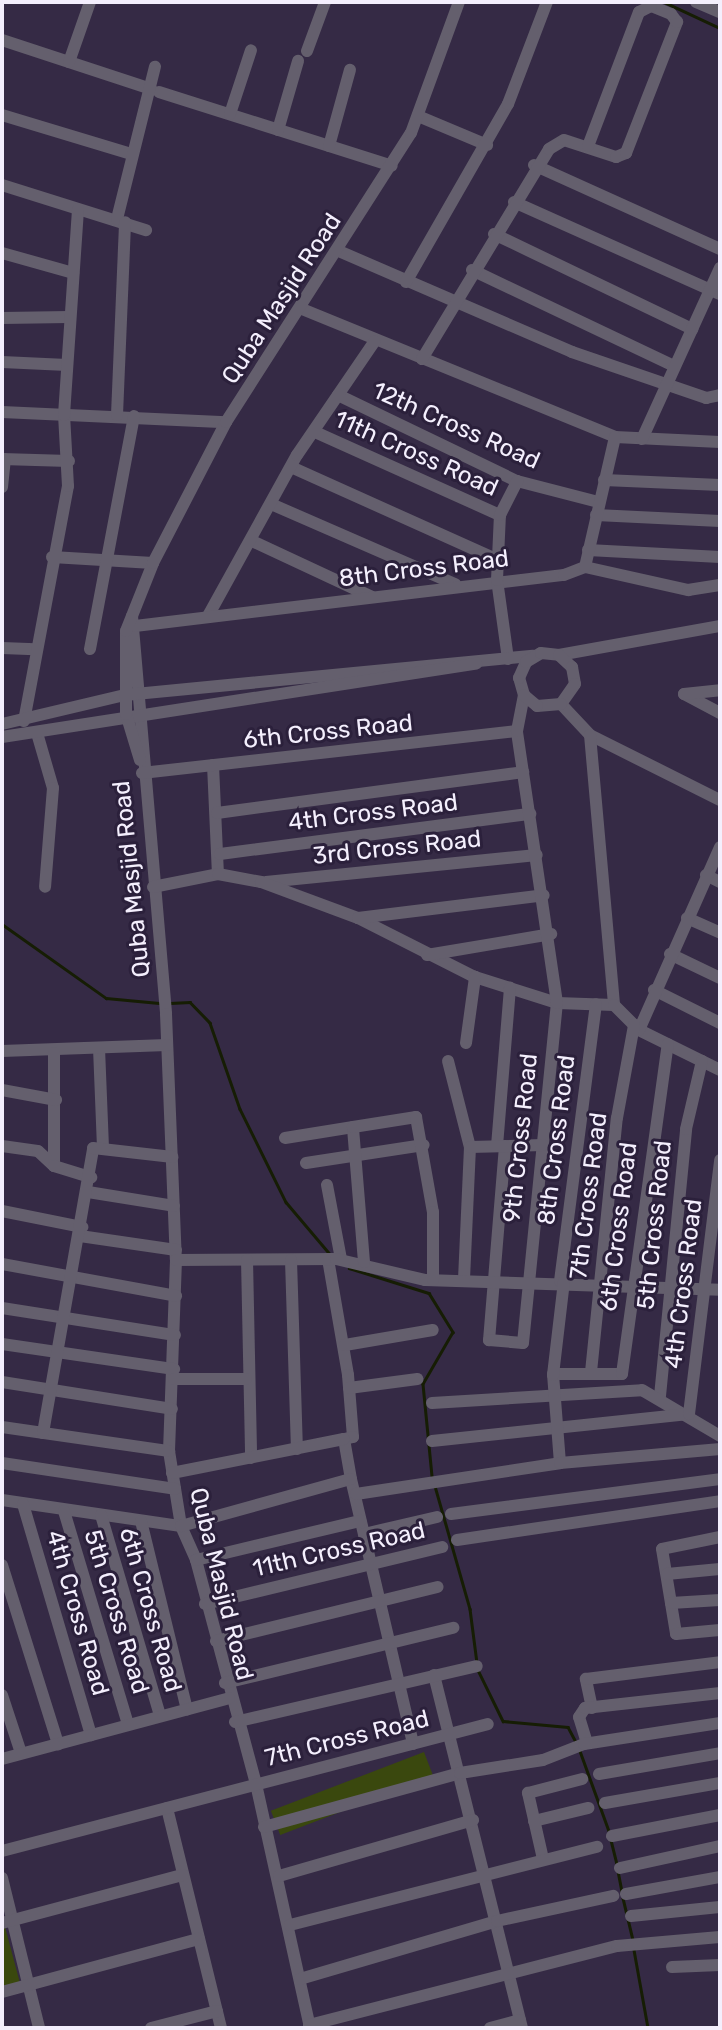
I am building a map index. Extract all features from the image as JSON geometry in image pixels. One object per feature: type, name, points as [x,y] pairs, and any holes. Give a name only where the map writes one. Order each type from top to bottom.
[{"type":"street","points":[[69,62],[90,2]]},
{"type":"street","points":[[278,130],[302,56],[325,2]]},
{"type":"street","name":"Quba Masjid Road","points":[[141,766],[126,714],[125,695],[133,621],[153,563],[226,422],[341,251],[391,166],[418,116],[459,2]]},
{"type":"street","points":[[406,282],[487,145],[547,2]]},
{"type":"street","points":[[696,2],[720,12]]},
{"type":"street","points":[[422,359],[450,304],[534,166],[560,141],[588,146],[616,157],[626,153],[677,22],[671,14],[651,6],[639,12],[588,146]]},
{"type":"street","points":[[2,40],[391,166]]},
{"type":"street","points":[[230,114],[251,50]]},
{"type":"street","points":[[117,415],[121,221],[131,154],[155,90],[155,67]]},
{"type":"street","points":[[329,146],[350,70]]},
{"type":"street","points":[[2,115],[131,154]]},
{"type":"street","points":[[418,116],[487,145]]},
{"type":"street","points":[[534,166],[720,249]]},
{"type":"street","points":[[2,185],[146,230]]},
{"type":"street","points":[[514,201],[715,292]]},
{"type":"street","points":[[23,720],[69,461],[64,415],[78,209]]},
{"type":"street","points":[[494,233],[692,329]]},
{"type":"street","points":[[341,251],[450,304],[665,386],[706,398],[720,395]]},
{"type":"street","points":[[2,253],[73,274]]},
{"type":"street","points":[[642,439],[692,329],[715,292],[720,268]]},
{"type":"street","points":[[472,270],[674,366]]},
{"type":"street","points":[[302,309],[374,342],[615,437],[720,442]]},
{"type":"street","points":[[2,318],[69,317]]},
{"type":"street","points":[[208,615],[252,541],[291,467],[374,342]]},
{"type":"street","points":[[2,362],[67,365]]},
{"type":"street","name":"12th Cross Road","points":[[338,395],[517,481],[597,508],[720,521]]},
{"type":"street","points":[[2,412],[117,415],[226,422]]},
{"type":"street","points":[[90,649],[134,416]]},
{"type":"street","name":"11th Cross Road","points":[[315,432],[500,515]]},
{"type":"street","points":[[615,437],[585,566],[688,590],[720,585]]},
{"type":"street","points":[[2,487],[3,459],[69,461]]},
{"type":"street","points":[[291,467],[498,560]]},
{"type":"street","points":[[604,480],[720,485]]},
{"type":"street","points":[[508,659],[497,580],[500,515],[517,481]]},
{"type":"street","points":[[271,503],[455,584]]},
{"type":"street","points":[[252,541],[372,597]]},
{"type":"street","points":[[588,550],[720,557]]},
{"type":"street","points":[[52,557],[153,563]]},
{"type":"street","name":"8th Cross Road","points":[[133,621],[372,597],[455,584],[564,575],[585,566]]},
{"type":"street","name":"Quba Masjid Road","points":[[133,621],[141,712],[141,766],[166,1014],[176,1255],[174,1374],[169,1451],[181,1525],[196,1560],[235,1722],[256,1784],[264,1827],[290,1925],[310,2027]]},
{"type":"street","points":[[2,737],[37,733],[126,714],[483,662],[559,655],[720,626]]},
{"type":"street","points":[[2,648],[36,649]]},
{"type":"street","points":[[533,656],[519,678],[524,695],[537,706],[561,704],[573,692],[575,675],[559,655]]},
{"type":"street","points":[[2,724],[125,695],[483,662]]},
{"type":"street","points":[[720,690],[684,694],[720,713]]},
{"type":"street","name":"9th Cross Road","points":[[493,1279],[489,1340],[523,1343],[527,1278],[557,1003],[551,934],[517,731],[524,695]]},
{"type":"street","points":[[561,704],[590,735],[720,800]]},
{"type":"street","name":"6th Cross Road","points":[[141,766],[213,765],[517,731]]},
{"type":"street","points":[[37,733],[53,788],[45,887]]},
{"type":"street","points":[[590,735],[614,1005],[636,1027],[720,1070]]},
{"type":"street","points":[[213,765],[220,854],[218,874]]},
{"type":"street","points":[[217,813],[523,772]]},
{"type":"street","name":"4th Cross Road","points":[[220,854],[530,814]]},
{"type":"street","name":"7th Cross Road","points":[[591,1372],[617,1118],[636,1027],[720,847]]},
{"type":"street","name":"3rd Cross Road","points":[[261,882],[537,855]]},
{"type":"street","points":[[153,887],[218,874],[261,882],[358,918],[475,977],[557,1003],[614,1005]]},
{"type":"street","points":[[706,875],[720,882]]},
{"type":"street","points":[[358,918],[544,895]]},
{"type":"street","points":[[687,918],[720,933]]},
{"type":"street","points":[[427,955],[551,934]]},
{"type":"street","points":[[670,954],[720,978]]},
{"type":"street","points":[[466,1043],[475,977]]},
{"type":"street","points":[[493,1279],[510,988]]},
{"type":"street","points":[[654,990],[720,1023]]},
{"type":"street","name":"8th Cross Road","points":[[560,1463],[555,1428],[553,1374],[596,1004]]},
{"type":"street","name":"6th Cross Road","points":[[591,1372],[622,1374],[667,1044]]},
{"type":"street","points":[[2,1051],[54,1053],[167,1045]]},
{"type":"street","points":[[99,1048],[103,1148]]},
{"type":"street","points":[[54,1053],[54,1166]]},
{"type":"street","name":"5th Cross Road","points":[[660,1396],[667,1289],[702,1060]]},
{"type":"street","points":[[448,1061],[470,1147],[464,1279]]},
{"type":"street","points":[[2,1090],[56,1100]]},
{"type":"street","points":[[285,1138],[416,1117],[424,1145],[433,1280]]},
{"type":"street","points":[[353,1127],[358,1156],[364,1262]]},
{"type":"street","points":[[306,1163],[424,1145]]},
{"type":"street","points":[[470,1147],[543,1145]]},
{"type":"street","points":[[2,1146],[38,1151],[54,1166],[91,1177]]},
{"type":"street","points":[[43,1433],[91,1177],[93,1148],[172,1157]]},
{"type":"street","name":"4th Cross Road","points":[[689,1413],[720,1160]]},
{"type":"street","points":[[172,1473],[353,1437],[327,1185]]},
{"type":"street","points":[[88,1192],[174,1206]]},
{"type":"street","points":[[2,1211],[176,1255],[247,1260],[334,1259],[364,1262],[433,1280],[527,1278],[667,1289],[720,1290]]},
{"type":"street","points":[[247,1260],[246,1379],[251,1458]]},
{"type":"street","points":[[291,1260],[297,1448]]},
{"type":"street","points":[[2,1264],[176,1296]]},
{"type":"street","points":[[2,1308],[175,1335]]},
{"type":"street","points":[[345,1345],[432,1330]]},
{"type":"street","points":[[2,1344],[174,1374],[246,1379]]},
{"type":"street","points":[[553,1374],[591,1372]]},
{"type":"street","points":[[349,1388],[417,1380]]},
{"type":"street","points":[[2,1382],[172,1409]]},
{"type":"street","points":[[432,1403],[642,1390],[660,1396],[689,1413],[720,1436]]},
{"type":"street","points":[[432,1441],[689,1413]]},
{"type":"street","points":[[2,1427],[169,1451]]},
{"type":"street","points":[[344,1439],[362,1527],[383,1599],[413,1744]]},
{"type":"street","points":[[356,1494],[432,1479],[560,1463],[720,1449]]},
{"type":"street","points":[[2,1463],[174,1489]]},
{"type":"street","points":[[2,1500],[64,1511],[181,1525],[351,1479]]},
{"type":"street","points":[[451,1514],[720,1479]]},
{"type":"street","points":[[457,1540],[720,1501]]},
{"type":"street","name":"4th Cross Road","points":[[23,1504],[91,1735]]},
{"type":"street","name":"5th Cross Road","points":[[64,1511],[128,1725]]},
{"type":"street","name":"6th Cross Road","points":[[101,1516],[160,1716]]},
{"type":"street","points":[[196,1560],[362,1527],[437,1517]]},
{"type":"street","points":[[141,1521],[187,1709]]},
{"type":"street","points":[[720,1537],[662,1549],[676,1634],[720,1630]]},
{"type":"street","name":"11th Cross Road","points":[[205,1604],[372,1559],[442,1547]]},
{"type":"street","points":[[2,1565],[58,1744]]},
{"type":"street","points":[[667,1574],[720,1569]]},
{"type":"street","points":[[215,1641],[437,1587]]},
{"type":"street","points":[[671,1603],[720,1600]]},
{"type":"street","points":[[225,1683],[390,1639],[453,1628]]},
{"type":"street","points":[[592,1708],[586,1679],[720,1662]]},
{"type":"street","points":[[235,1722],[400,1680],[477,1666]]},
{"type":"street","points":[[434,1675],[473,1820],[521,2024],[490,2028]]},
{"type":"street","points":[[585,1744],[579,1717],[592,1708],[720,1693]]},
{"type":"street","points":[[2,1695],[21,1753]]},
{"type":"street","points":[[2,1759],[229,1698]]},
{"type":"street","points":[[264,1827],[460,1773],[543,1760],[568,1748],[585,1744],[720,1723]]},
{"type":"street","name":"7th Cross Road","points":[[2,1851],[488,1724]]},
{"type":"street","points":[[599,1774],[720,1754]]},
{"type":"street","points":[[543,1859],[528,1793],[582,1779]]},
{"type":"street","points":[[605,1803],[720,1783]]},
{"type":"street","points":[[167,1808],[221,2028]]},
{"type":"street","points":[[534,1821],[588,1808]]},
{"type":"street","points":[[612,1836],[720,1815]]},
{"type":"street","points":[[279,1876],[473,1820]]},
{"type":"street","points":[[620,1868],[720,1846]]},
{"type":"street","points":[[290,1925],[597,1847]]},
{"type":"street","points":[[7,1921],[183,1875]]},
{"type":"street","points":[[626,1894],[720,1877]]},
{"type":"street","points":[[2,1878],[7,1921],[29,1985],[40,2028]]},
{"type":"street","points":[[300,1979],[496,1921],[612,1896]]},
{"type":"street","points":[[631,1916],[720,1907]]},
{"type":"street","points":[[310,2027],[508,1971],[617,1946],[720,1937]]},
{"type":"street","points":[[2,1992],[199,1939]]},
{"type":"street","points":[[672,1967],[720,1965]]},
{"type":"street","points":[[151,2028],[216,2011]]},
{"type":"green space","points":[[424,1752],[433,1776],[280,1835],[271,1811]]},
{"type":"green space","points":[[5,1927],[20,1983],[2,1988],[2,1928]]},
{"type":"waterway","points":[[664,2],[720,28]]},
{"type":"waterway","points":[[2,924],[106,998],[159,1003]]},
{"type":"waterway","points":[[170,1003],[190,1002],[210,1023],[240,1109],[286,1202],[330,1254]]},
{"type":"waterway","points":[[349,1268],[429,1293],[453,1332],[423,1384],[432,1476]]},
{"type":"waterway","points":[[435,1486],[470,1609],[477,1663]]},
{"type":"waterway","points":[[478,1670],[503,1721],[568,1727],[576,1742]]},
{"type":"waterway","points":[[580,1751],[610,1834]]},
{"type":"waterway","points":[[611,1840],[617,1864]]},
{"type":"waterway","points":[[618,1871],[622,1892]]},
{"type":"waterway","points":[[623,1898],[633,1940]]},
{"type":"waterway","points":[[634,1950],[648,2028]]}]
